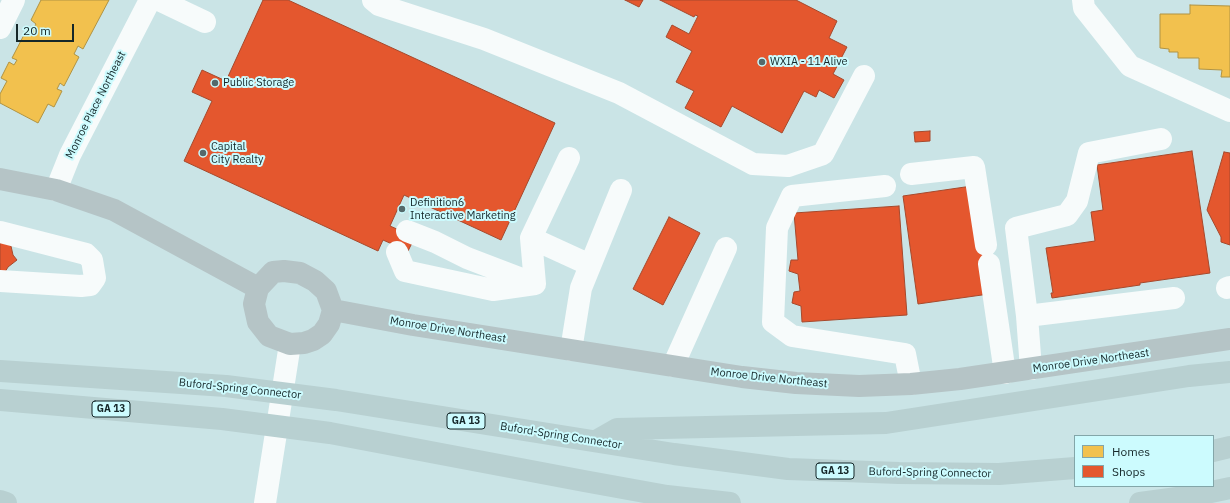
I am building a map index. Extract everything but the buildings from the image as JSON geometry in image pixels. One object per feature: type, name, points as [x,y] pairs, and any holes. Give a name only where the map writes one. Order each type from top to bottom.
[{"type":"highway","points":[[0,361],[27,372]]},
{"type":"highway","name":"Buford-Spring Connector","points":[[0,371],[226,386],[336,400],[674,454],[788,469],[899,473],[999,474],[1074,468]]},
{"type":"highway","points":[[596,441],[617,429],[886,423],[1189,376],[1230,372]]},
{"type":"highway","name":"GA 13","points":[[0,400],[222,419],[330,433],[667,496],[730,503]]},
{"type":"highway","points":[[1214,451],[1230,447]]},
{"type":"highway","points":[[1140,503],[1192,496],[1230,488]]},
{"type":"highway","points":[[0,502],[5,503]]},
{"type":"main road","points":[[0,179],[56,190],[114,210],[258,288]]},
{"type":"main road","points":[[273,272],[300,273],[316,281],[326,291],[333,310],[329,324],[322,334],[313,340],[304,343],[290,344],[269,336],[258,322],[254,304],[258,288],[273,272]]},
{"type":"main road","name":"Monroe Drive Northeast","points":[[333,310],[413,325],[742,377],[796,383],[859,386],[911,384],[1005,373],[1230,339]]},
{"type":"street","points":[[0,28],[14,0]]},
{"type":"street","name":"Monroe Place Northeast","points":[[56,190],[70,155],[150,0]]},
{"type":"street","points":[[159,0],[205,22]]},
{"type":"street","points":[[373,0],[379,5],[484,39],[619,92],[753,164],[788,166],[823,154],[864,76]]},
{"type":"street","points":[[1083,0],[1084,8],[1130,66],[1230,111]]},
{"type":"street","points":[[1032,369],[1016,228],[1066,215],[1077,201],[1089,153],[1161,139]]},
{"type":"street","points":[[535,284],[531,238],[569,158]]},
{"type":"street","points":[[911,174],[974,167],[1005,373]]},
{"type":"street","points":[[885,186],[792,196],[777,228],[773,322],[792,336],[905,354],[911,384]]},
{"type":"street","points":[[571,350],[581,288],[620,190]]},
{"type":"street","points":[[407,231],[435,242],[467,258],[535,284]]},
{"type":"street","points":[[0,232],[86,254],[92,260],[95,278],[90,284],[81,286],[0,281]]},
{"type":"street","points":[[531,238],[590,265]]},
{"type":"street","points":[[673,366],[726,248]]},
{"type":"street","points":[[397,252],[405,271],[493,290],[535,284]]},
{"type":"street","points":[[1027,316],[1174,298]]},
{"type":"street","points":[[265,503],[290,344]]},
{"type":"place","name":"WXIA - 11 Alive","points":[[762,62]]},
{"type":"place","name":"Public Storage","points":[[215,83]]},
{"type":"place","name":"Capital City Realty","points":[[203,153]]},
{"type":"place","name":"Definition6 Interactive Marketing","points":[[402,209]]}]
